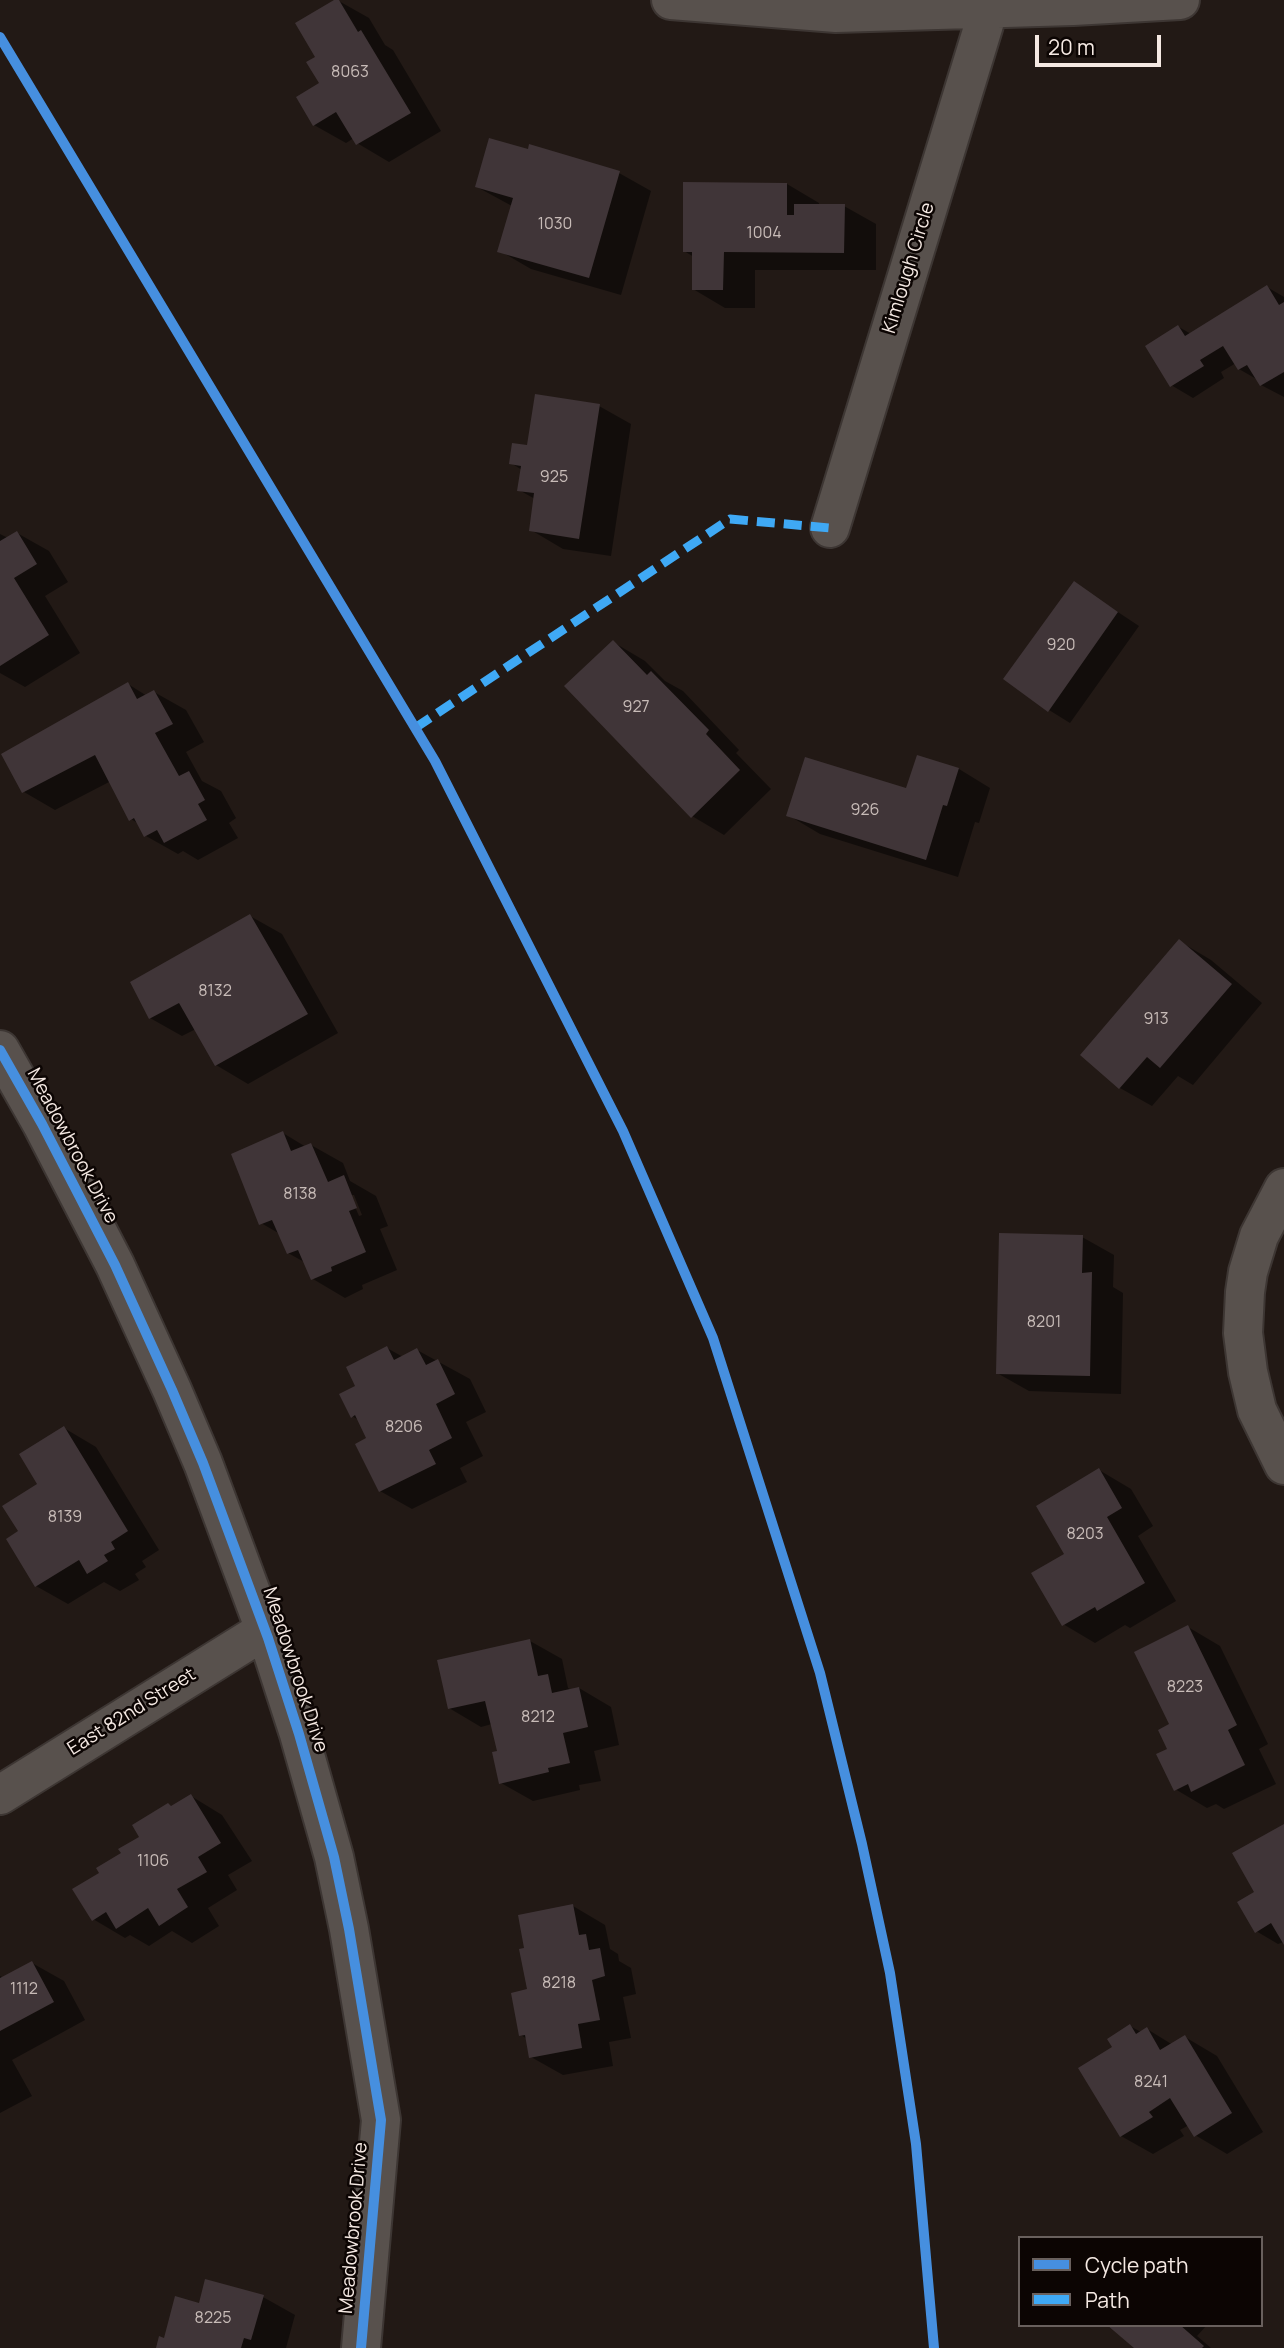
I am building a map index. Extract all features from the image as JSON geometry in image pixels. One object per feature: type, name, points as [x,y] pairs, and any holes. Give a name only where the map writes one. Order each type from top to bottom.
[{"type":"street","points":[[671,0],[836,13],[1180,0]]},
{"type":"street","name":"Kimlough Circle","points":[[830,528],[989,8]]},
{"type":"street","name":"Meadowbrook Drive","points":[[0,1050],[73,1182],[131,1299],[203,1463],[265,1630],[299,1734],[334,1857],[381,2120],[361,2348]]},
{"type":"street","points":[[1284,1188],[1259,1236],[1248,1272],[1243,1333],[1257,1410],[1284,1465]]},
{"type":"street","name":"East 82nd Street","points":[[0,1795],[265,1630]]},
{"type":"building","points":[[334,0],[339,0],[358,32],[361,30],[411,113],[356,145],[336,112],[313,126],[296,97],[319,83],[306,62],[315,57],[295,23]]},
{"type":"building","points":[[489,138],[528,149],[529,144],[620,171],[589,278],[497,252],[513,198],[475,187]]},
{"type":"building","points":[[683,182],[787,183],[787,215],[794,215],[794,204],[845,204],[844,253],[724,252],[723,290],[692,290],[692,252],[683,252]]},
{"type":"building","points":[[1267,285],[1279,305],[1284,302],[1284,372],[1260,386],[1247,365],[1238,370],[1223,346],[1200,360],[1204,366],[1170,387],[1145,346],[1178,325],[1185,336]]},
{"type":"building","points":[[535,394],[600,404],[579,539],[529,531],[534,493],[517,491],[521,466],[509,464],[512,443],[527,445]]},
{"type":"building","points":[[17,531],[37,564],[14,578],[49,635],[0,666],[0,541]]},
{"type":"building","points":[[1074,581],[1118,612],[1048,712],[1003,679]]},
{"type":"building","points":[[613,640],[647,675],[651,671],[709,730],[706,734],[740,770],[691,818],[564,686]]},
{"type":"building","points":[[128,682],[137,699],[154,690],[173,724],[155,733],[179,776],[189,771],[205,800],[198,804],[207,820],[164,843],[157,830],[144,837],[134,818],[129,821],[95,755],[22,793],[1,754]]},
{"type":"building","points":[[917,755],[959,768],[947,806],[943,805],[926,860],[786,816],[805,757],[906,788]]},
{"type":"building","points":[[250,914],[308,1014],[215,1066],[179,1003],[149,1019],[130,982]]},
{"type":"building","points":[[1179,939],[1232,984],[1160,1068],[1147,1057],[1119,1089],[1080,1055]]},
{"type":"building","points":[[283,1131],[291,1151],[311,1143],[328,1182],[344,1175],[357,1208],[349,1211],[366,1252],[331,1267],[332,1271],[311,1280],[298,1250],[287,1254],[272,1220],[259,1225],[231,1154]]},
{"type":"building","points":[[999,1233],[1083,1235],[1082,1273],[1092,1272],[1090,1376],[996,1374]]},
{"type":"building","points":[[387,1346],[394,1360],[417,1348],[426,1365],[438,1359],[455,1394],[436,1404],[452,1438],[429,1450],[436,1464],[379,1492],[355,1444],[366,1438],[355,1415],[351,1418],[339,1394],[355,1386],[346,1367]]},
{"type":"building","points":[[64,1426],[128,1531],[111,1542],[115,1549],[104,1555],[108,1561],[87,1574],[79,1560],[35,1587],[6,1539],[18,1531],[2,1506],[37,1484],[19,1454]]},
{"type":"building","points":[[1099,1468],[1122,1508],[1107,1517],[1145,1583],[1097,1611],[1095,1607],[1062,1626],[1031,1573],[1064,1554],[1036,1506]]},
{"type":"building","points":[[1188,1625],[1237,1725],[1228,1730],[1245,1765],[1191,1792],[1188,1784],[1174,1791],[1156,1754],[1167,1749],[1158,1730],[1169,1724],[1134,1652]]},
{"type":"building","points":[[530,1639],[538,1676],[548,1674],[552,1693],[579,1687],[588,1727],[563,1733],[570,1763],[548,1768],[549,1772],[499,1784],[492,1752],[497,1751],[485,1701],[448,1709],[437,1660]]},
{"type":"building","points":[[191,1794],[221,1843],[198,1857],[207,1872],[177,1889],[188,1907],[159,1926],[148,1908],[116,1929],[106,1912],[92,1921],[72,1889],[99,1873],[96,1868],[121,1853],[118,1849],[139,1837],[132,1825],[168,1803],[171,1806]]},
{"type":"building","points":[[1284,1824],[1284,1945],[1271,1923],[1255,1933],[1237,1902],[1254,1892],[1232,1853]]},
{"type":"building","points":[[573,1904],[579,1935],[586,1934],[589,1950],[600,1948],[605,1976],[592,1980],[600,2020],[578,2024],[582,2048],[529,2058],[525,2035],[519,2036],[511,1993],[527,1989],[519,1949],[524,1948],[518,1915]]},
{"type":"building","points":[[32,1961],[54,2002],[0,2031],[0,1978]]},
{"type":"building","points":[[1130,2024],[1136,2034],[1147,2027],[1160,2050],[1185,2035],[1232,2113],[1194,2137],[1170,2098],[1149,2112],[1153,2117],[1120,2137],[1078,2068],[1112,2047],[1107,2039]]},
{"type":"building","points":[[205,2279],[264,2295],[251,2340],[244,2338],[241,2348],[156,2348],[159,2336],[164,2338],[175,2296],[199,2303]]},
{"type":"building","points":[[1109,2327],[1182,2327],[1204,2346],[1202,2348],[1134,2348]]},
{"type":"marked path","points":[[415,728],[730,519],[830,528]]},
{"type":"cycle path","points":[[0,37],[435,761],[623,1131],[713,1338],[820,1673],[862,1844],[890,1973],[916,2144],[934,2348]]},
{"type":"cycle path","points":[[0,1050],[42,1124],[115,1265],[203,1463],[268,1638],[334,1857],[381,2120],[361,2348]]}]
